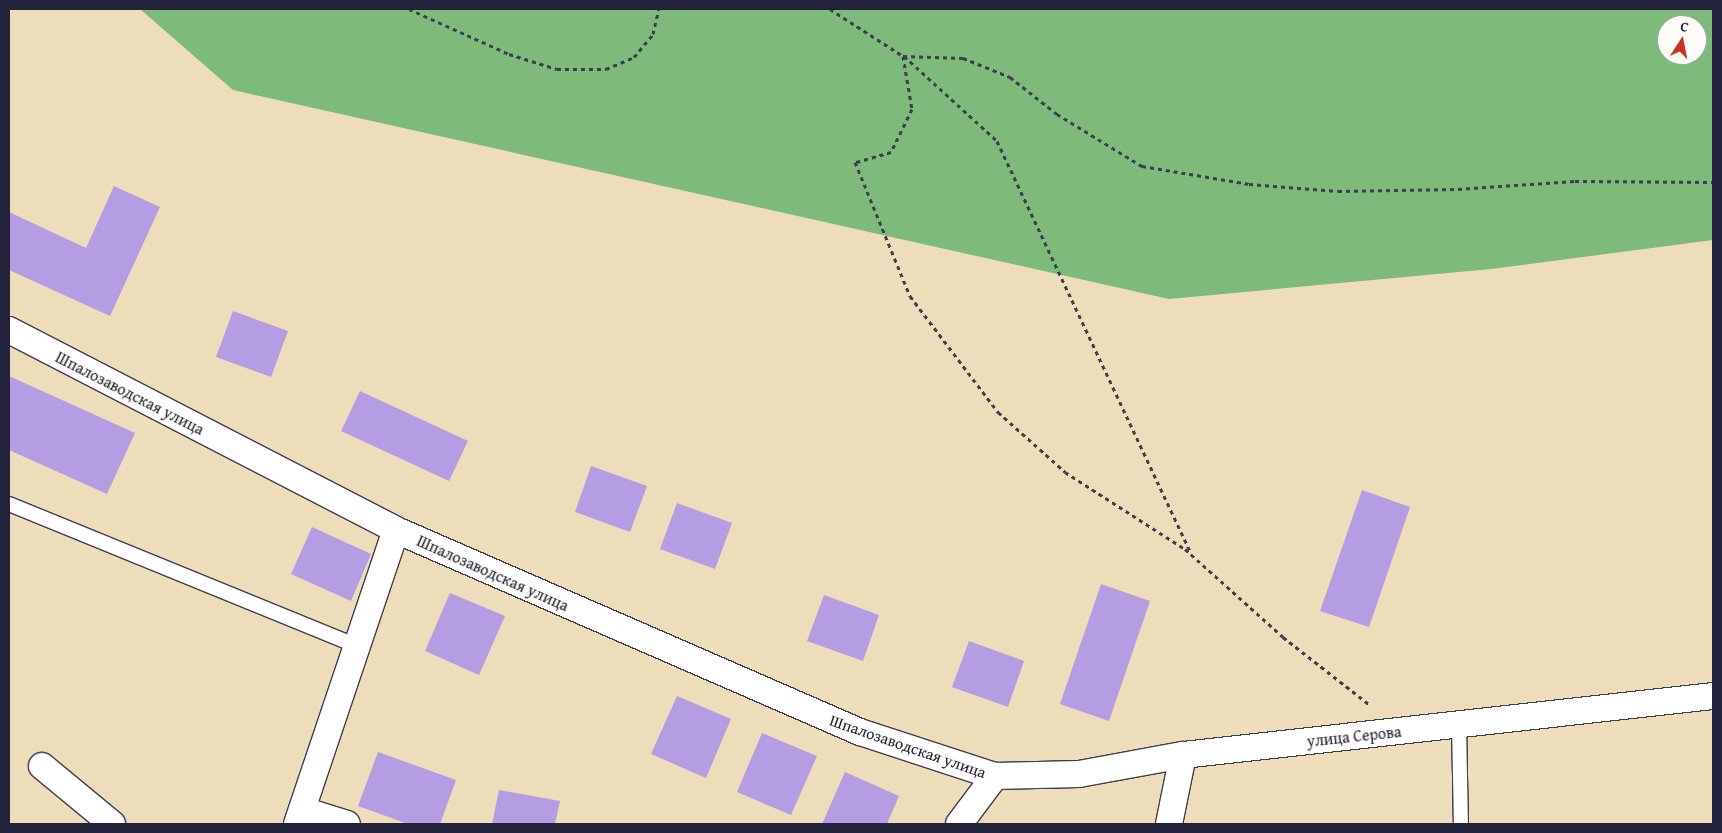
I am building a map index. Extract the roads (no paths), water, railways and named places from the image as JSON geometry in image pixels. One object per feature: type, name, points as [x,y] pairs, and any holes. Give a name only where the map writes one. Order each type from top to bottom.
[{"type":"street","name":"Шпалозаводская улица","points":[[9,330],[396,530],[860,732],[995,776]]},
{"type":"street","points":[[347,824],[299,817],[396,530]]},
{"type":"street","name":"улица Серова","points":[[995,776],[1079,774],[1183,755],[1713,696]]},
{"type":"street","points":[[1169,824],[1183,755]]},
{"type":"street","points":[[42,766],[112,824]]},
{"type":"street","points":[[959,824],[995,776]]},
{"type":"lane","points":[[9,504],[357,646]]},
{"type":"lane","points":[[1459,724],[1461,824]]}]
